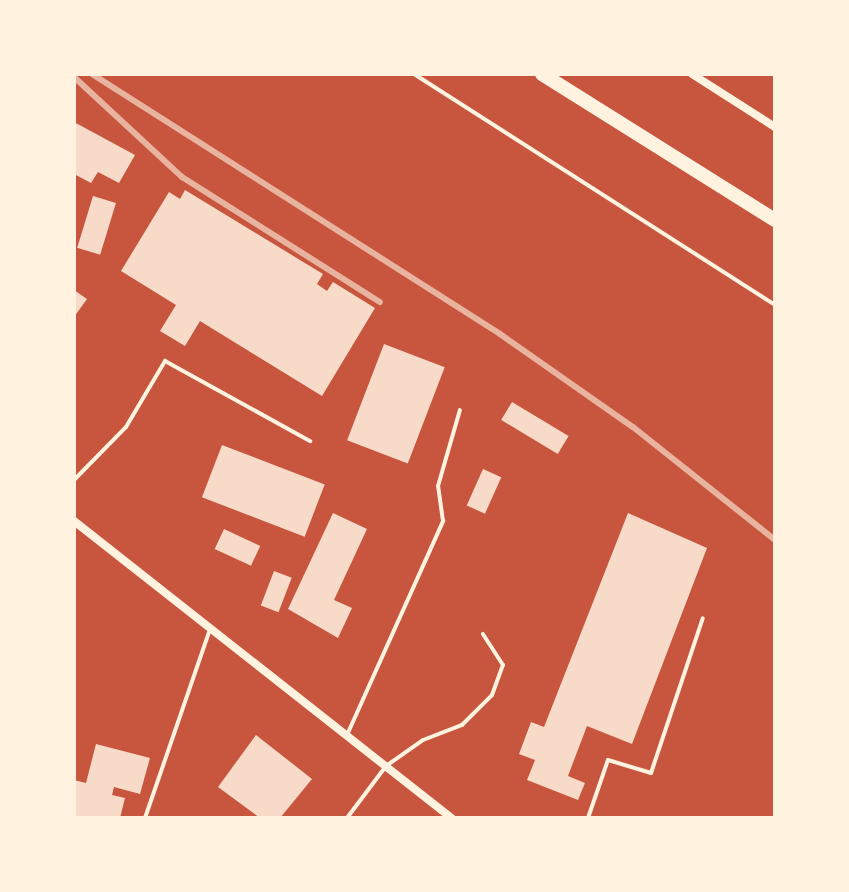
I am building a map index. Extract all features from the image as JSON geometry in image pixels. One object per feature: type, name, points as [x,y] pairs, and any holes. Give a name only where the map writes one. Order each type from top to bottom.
[{"type":"main road","points":[[542,74],[775,220]]},
{"type":"street","points":[[692,74],[775,127]]},
{"type":"street","points":[[74,521],[452,818]]},
{"type":"lane","points":[[74,480],[126,427],[165,361],[310,441]]},
{"type":"lane","points":[[347,735],[443,521],[438,486],[460,410]]},
{"type":"lane","points":[[588,818],[608,760],[651,773],[703,618]]},
{"type":"lane","points":[[145,818],[211,627]]},
{"type":"lane","points":[[347,818],[386,766],[423,740],[462,725],[492,695],[503,665],[483,634]]},
{"type":"path","points":[[414,74],[775,305]]},
{"type":"building","points":[[74,122],[135,155],[119,183],[98,172],[91,183],[74,174]]},
{"type":"building","points":[[185,190],[323,274],[317,284],[327,291],[333,282],[375,308],[322,396],[200,321],[185,346],[160,331],[176,305],[121,271],[169,192],[180,199]]},
{"type":"building","points":[[93,196],[116,203],[100,255],[77,248]]},
{"type":"building","points":[[74,290],[87,299],[74,317]]},
{"type":"building","points":[[384,344],[445,367],[408,463],[347,440]]},
{"type":"building","points":[[512,402],[569,436],[558,454],[501,420]]},
{"type":"building","points":[[222,445],[325,484],[305,537],[202,497]]},
{"type":"building","points":[[483,469],[501,477],[485,514],[467,506]]},
{"type":"building","points":[[333,513],[367,529],[334,600],[352,608],[338,638],[288,609]]},
{"type":"building","points":[[628,513],[707,548],[632,744],[587,726],[568,776],[585,783],[578,800],[527,780],[535,760],[519,754],[531,722],[544,727]]},
{"type":"building","points":[[224,529],[260,546],[251,566],[215,549]]},
{"type":"building","points":[[274,571],[292,578],[278,612],[261,606]]},
{"type":"building","points":[[256,735],[312,779],[280,818],[260,818],[218,787]]},
{"type":"building","points":[[96,744],[150,758],[140,794],[114,787],[112,795],[125,798],[120,818],[74,818],[74,780],[86,783]]},
{"type":"railway","points":[[92,74],[500,334],[633,427],[775,540]]},
{"type":"railway","points":[[74,77],[182,177],[380,302]]}]
